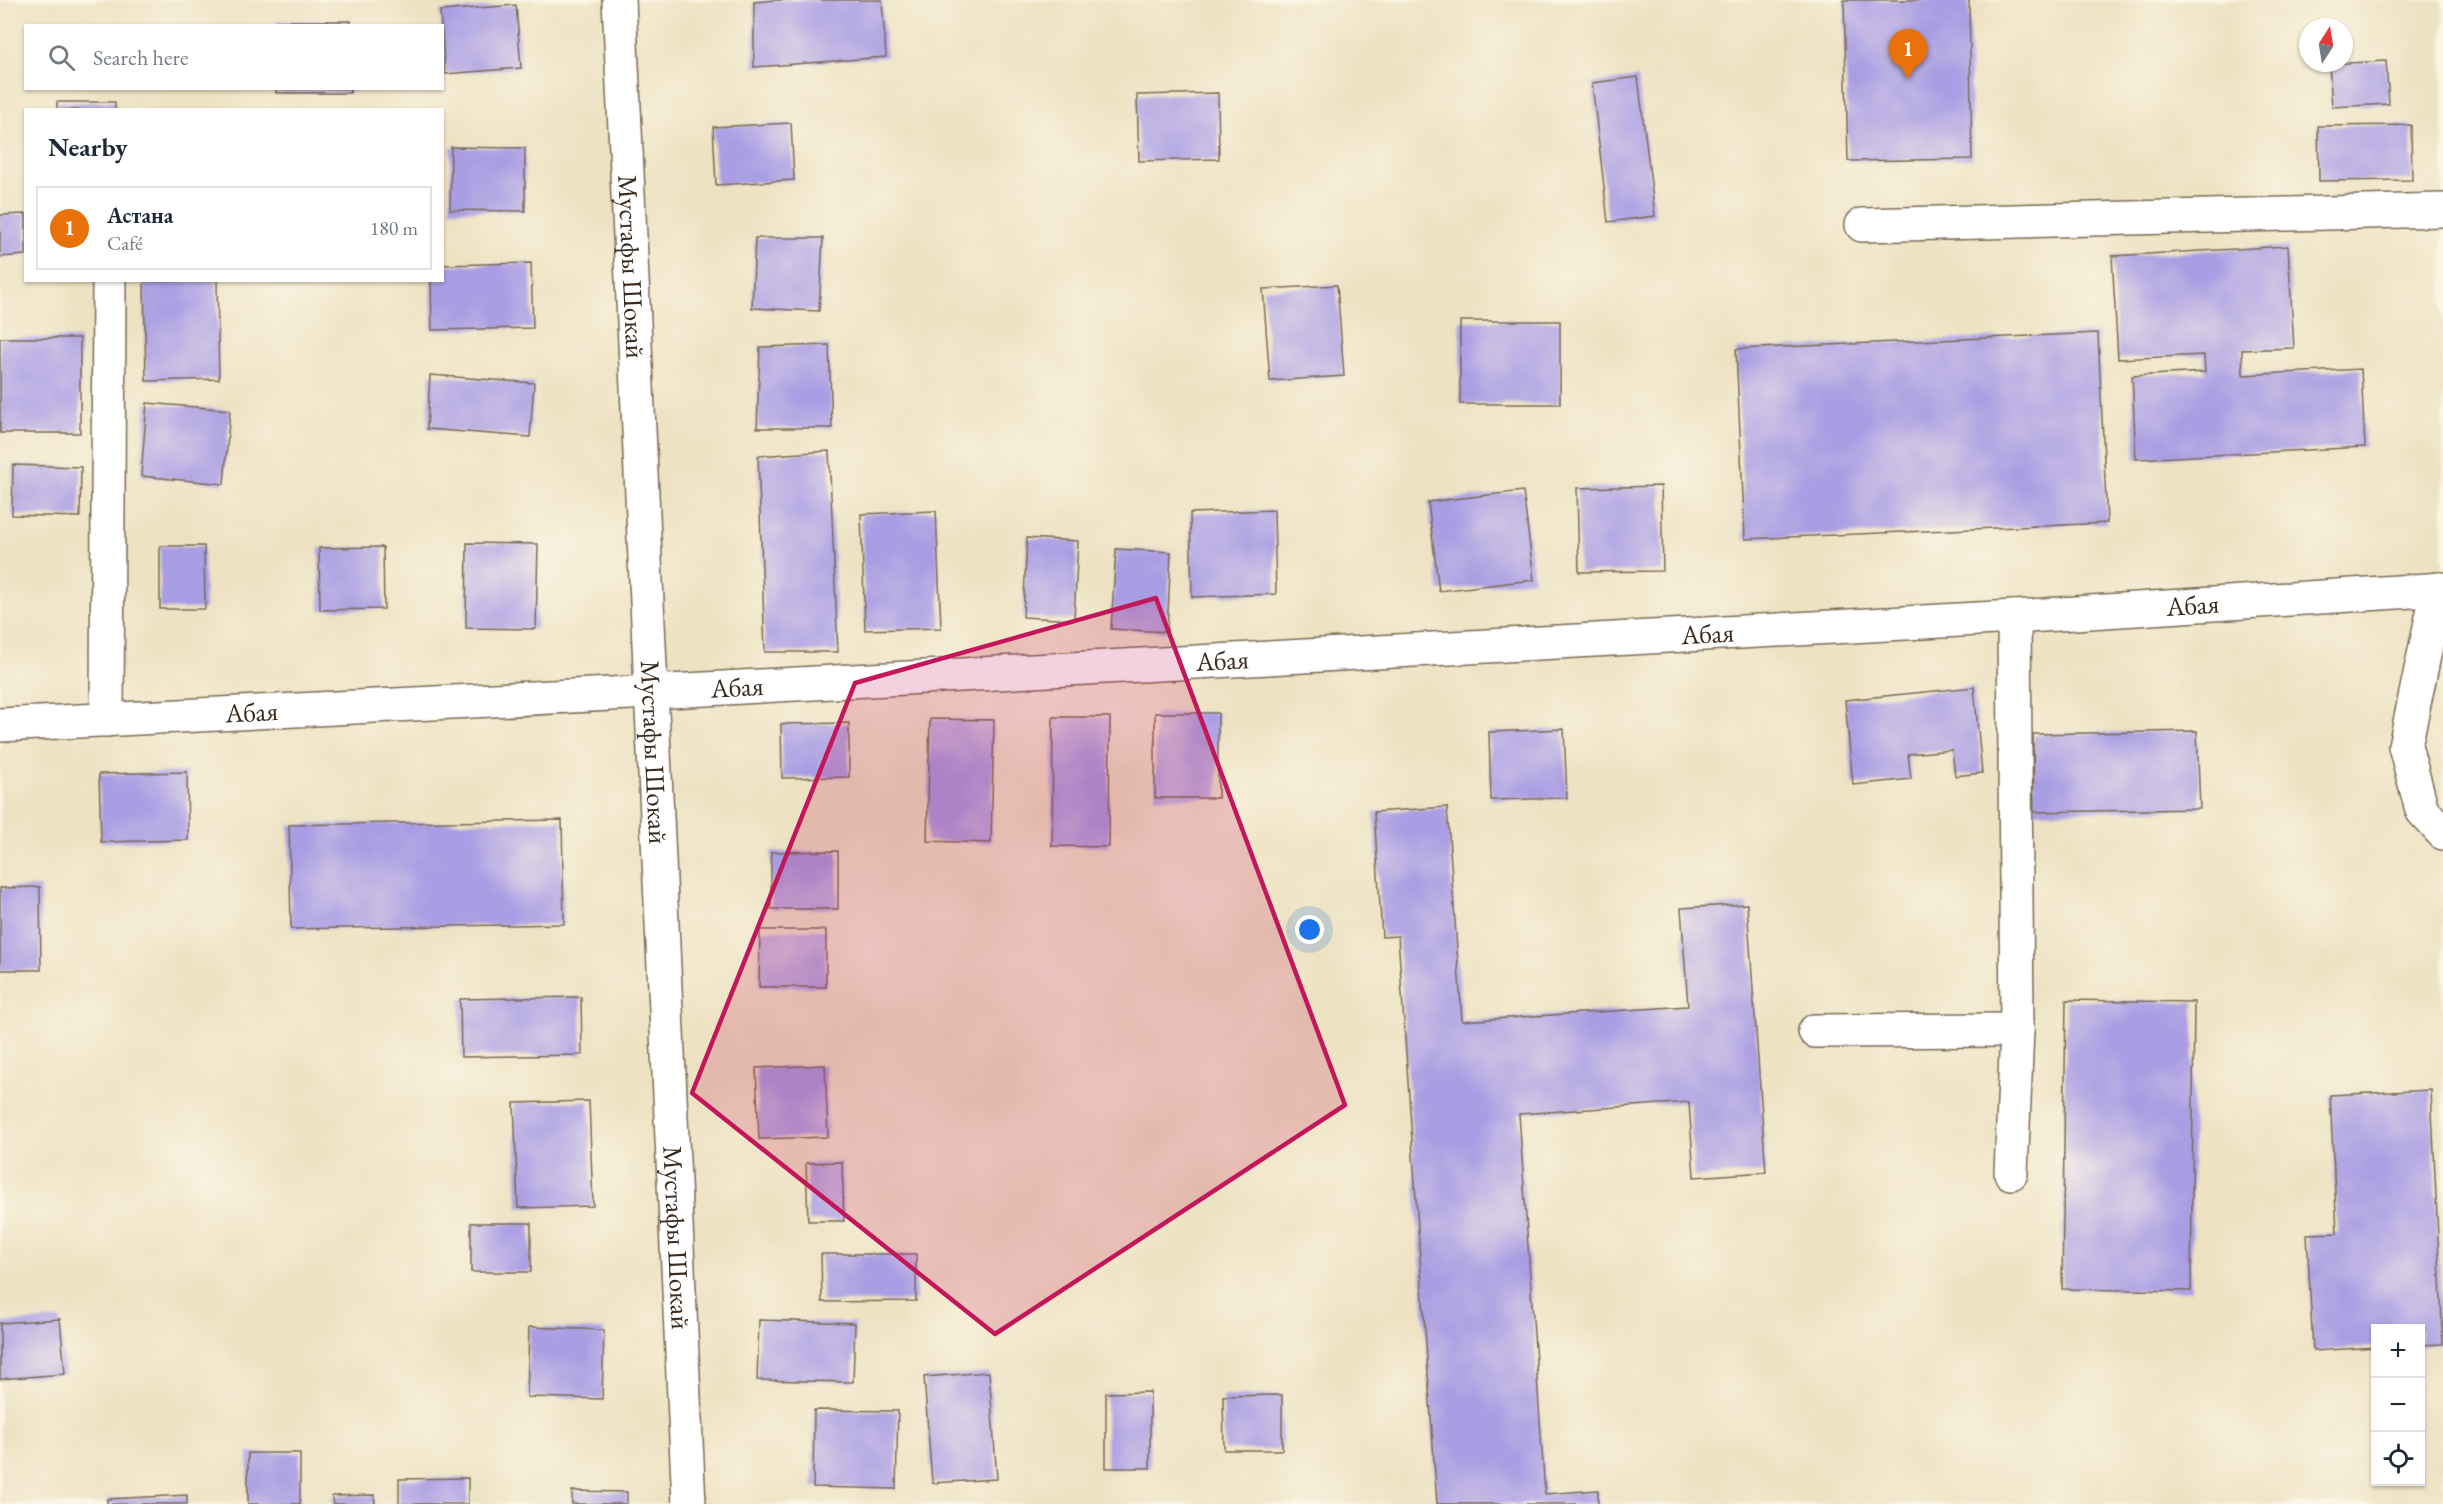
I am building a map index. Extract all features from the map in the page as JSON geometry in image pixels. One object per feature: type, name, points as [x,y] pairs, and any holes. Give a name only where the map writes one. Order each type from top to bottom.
[{"type":"street","name":"Мустафы Шокай","points":[[619,0],[689,1504]]},
{"type":"street","points":[[1862,225],[2443,210]]},
{"type":"street","points":[[107,720],[109,282]]},
{"type":"street","name":"Абая","points":[[0,725],[651,692],[2014,617],[2441,589]]},
{"type":"street","points":[[2441,589],[2405,746],[2422,810],[2443,833]]},
{"type":"street","points":[[2011,1173],[2017,1030],[2014,617]]},
{"type":"street","points":[[1815,1030],[2017,1030]]},
{"type":"highlighted area","points":[[1156,598],[1345,1105],[995,1334],[692,1093],[855,683]]},
{"type":"building","points":[[882,0],[886,57],[754,67],[754,2]]},
{"type":"building","points":[[1844,0],[1969,0],[1972,159],[1848,161]]},
{"type":"building","points":[[516,5],[521,68],[445,74],[444,24],[441,24],[440,11]]},
{"type":"building","points":[[276,21],[351,21],[350,24],[276,24]]},
{"type":"building","points":[[2386,61],[2389,104],[2332,107],[2330,72],[2353,72],[2353,63]]},
{"type":"building","points":[[1638,77],[1655,216],[1608,222],[1592,83]]},
{"type":"building","points":[[276,90],[350,90],[350,93],[276,93]]},
{"type":"building","points":[[1218,93],[1219,159],[1139,161],[1137,95]]},
{"type":"building","points":[[57,102],[115,102],[115,108],[57,108]]},
{"type":"building","points":[[791,123],[794,180],[716,185],[713,127]]},
{"type":"building","points":[[2411,125],[2412,180],[2319,181],[2318,126]]},
{"type":"building","points":[[451,147],[525,148],[525,211],[450,210]]},
{"type":"building","points":[[24,214],[24,255],[0,257],[0,215]]},
{"type":"building","points":[[755,238],[823,238],[819,311],[752,308]]},
{"type":"building","points":[[2288,246],[2294,348],[2242,350],[2243,375],[2361,369],[2365,447],[2136,459],[2132,376],[2205,372],[2204,355],[2118,359],[2112,256]]},
{"type":"building","points":[[531,263],[533,328],[432,330],[431,282],[444,282],[444,265]]},
{"type":"building","points":[[144,282],[217,282],[219,379],[146,381]]},
{"type":"building","points":[[1337,285],[1344,376],[1270,381],[1263,289]]},
{"type":"building","points":[[1460,321],[1560,321],[1560,404],[1460,404]]},
{"type":"building","points":[[2098,333],[2107,523],[1745,539],[1736,349]]},
{"type":"building","points":[[0,338],[80,338],[80,433],[0,433]]},
{"type":"building","points":[[829,345],[832,428],[757,428],[760,347]]},
{"type":"building","points":[[430,375],[534,383],[530,437],[427,429]]},
{"type":"building","points":[[147,403],[230,410],[224,484],[141,476]]},
{"type":"building","points":[[829,451],[838,652],[765,652],[758,456]]},
{"type":"building","points":[[13,465],[81,467],[80,517],[12,515]]},
{"type":"building","points":[[1661,486],[1663,571],[1579,572],[1577,488]]},
{"type":"building","points":[[1523,491],[1534,580],[1439,591],[1428,502]]},
{"type":"building","points":[[1274,510],[1276,594],[1192,597],[1190,513]]},
{"type":"building","points":[[936,511],[941,628],[865,630],[861,514]]},
{"type":"building","points":[[1027,538],[1078,541],[1074,620],[1023,617]]},
{"type":"building","points":[[467,543],[538,544],[536,629],[466,628]]},
{"type":"building","points":[[160,546],[204,546],[205,609],[160,609]]},
{"type":"building","points":[[383,547],[384,609],[320,610],[319,548]]},
{"type":"building","points":[[1116,549],[1171,552],[1167,632],[1111,629]]},
{"type":"building","points":[[1974,687],[1982,773],[1955,776],[1952,750],[1908,754],[1911,779],[1853,785],[1845,700]]},
{"type":"building","points":[[1155,713],[1218,713],[1218,798],[1155,798]]},
{"type":"building","points":[[1053,717],[1110,717],[1109,847],[1052,846]]},
{"type":"building","points":[[930,719],[994,720],[991,843],[927,841]]},
{"type":"building","points":[[849,723],[849,777],[782,778],[781,724]]},
{"type":"building","points":[[1564,729],[1567,798],[1491,800],[1489,732]]},
{"type":"building","points":[[2197,731],[2200,809],[2034,812],[2033,734]]},
{"type":"building","points":[[187,772],[188,840],[101,842],[99,774]]},
{"type":"building","points":[[1447,807],[1462,1021],[1688,1006],[1681,908],[1747,904],[1766,1172],[1694,1177],[1689,1102],[1519,1114],[1545,1494],[1598,1490],[1598,1504],[1437,1504],[1398,936],[1382,937],[1374,812]]},
{"type":"building","points":[[562,820],[564,924],[291,929],[289,825]]},
{"type":"building","points":[[838,851],[838,909],[771,909],[771,852]]},
{"type":"building","points":[[40,887],[41,970],[0,970],[0,888]]},
{"type":"building","points":[[760,930],[826,930],[826,987],[759,987]]},
{"type":"building","points":[[581,997],[582,1055],[461,1057],[460,999]]},
{"type":"building","points":[[2066,1000],[2194,1002],[2191,1291],[2062,1289]]},
{"type":"building","points":[[825,1065],[828,1137],[759,1139],[756,1068]]},
{"type":"building","points":[[2431,1090],[2443,1344],[2425,1345],[2425,1324],[2371,1324],[2371,1347],[2313,1351],[2307,1234],[2337,1233],[2330,1095]]},
{"type":"building","points":[[589,1101],[593,1206],[518,1208],[514,1103]]},
{"type":"building","points":[[842,1162],[844,1221],[808,1221],[806,1163]]},
{"type":"building","points":[[471,1223],[531,1223],[531,1272],[471,1272]]},
{"type":"building","points":[[821,1254],[916,1254],[916,1301],[822,1302]]},
{"type":"building","points":[[60,1319],[65,1374],[0,1379],[0,1323]]},
{"type":"building","points":[[759,1320],[855,1323],[853,1382],[757,1380]]},
{"type":"building","points":[[529,1327],[604,1330],[602,1399],[527,1397]]},
{"type":"building","points":[[989,1372],[997,1479],[932,1483],[924,1377]]},
{"type":"building","points":[[1150,1392],[1150,1468],[1106,1468],[1106,1393]]},
{"type":"building","points":[[1282,1395],[1282,1450],[1224,1450],[1223,1396]]},
{"type":"building","points":[[814,1410],[898,1411],[896,1489],[813,1487]]},
{"type":"building","points":[[248,1453],[300,1453],[300,1504],[248,1504]]},
{"type":"building","points":[[468,1478],[468,1504],[399,1504],[399,1479]]},
{"type":"building","points":[[572,1491],[627,1492],[627,1504],[572,1504]]},
{"type":"building","points":[[187,1495],[187,1504],[107,1504],[107,1499]]},
{"type":"building","points":[[374,1495],[375,1504],[333,1504],[332,1496]]},
{"type":"place","name":"Астана","points":[[1908,79]]}]
